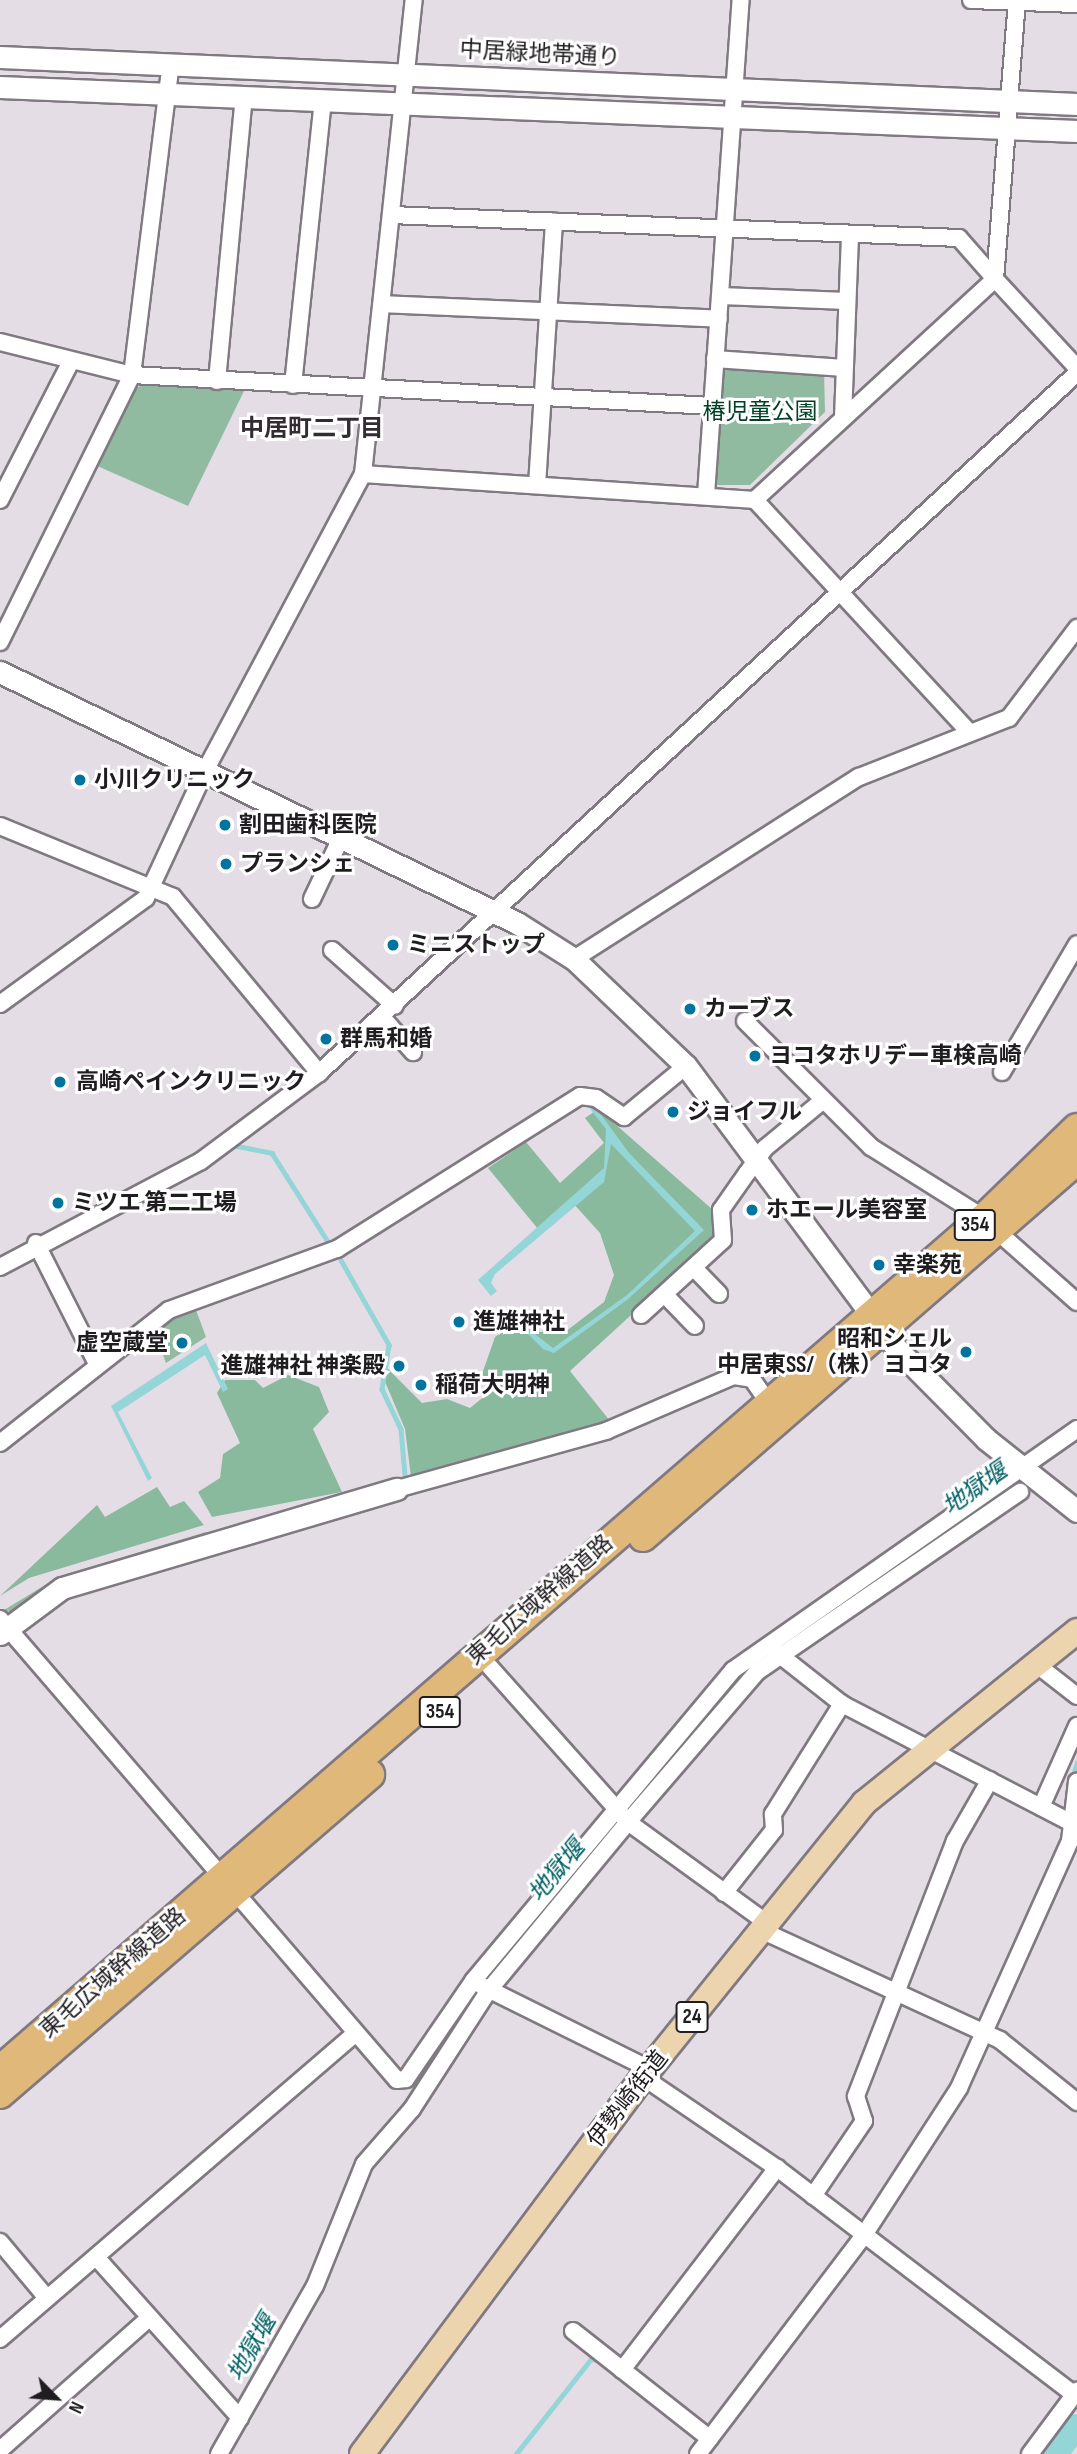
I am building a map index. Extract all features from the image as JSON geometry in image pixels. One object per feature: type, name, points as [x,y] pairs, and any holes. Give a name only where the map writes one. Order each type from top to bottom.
[{"type":"highway","name":"東毛広域幹線道路","points":[[991,1225],[1077,1128]]},
{"type":"highway","name":"東毛広域幹線道路","points":[[0,2070],[229,1886],[490,1667],[991,1225],[1077,1160]]},
{"type":"highway","name":"東毛広域幹線道路","points":[[0,2094],[769,1403],[876,1325]]},
{"type":"main road","name":"伊勢崎街道","points":[[362,2454],[646,2073],[864,1803],[925,1749],[1077,1631]]},
{"type":"street","points":[[0,1004],[146,898],[154,886],[204,773],[363,474],[414,0]]},
{"type":"street","points":[[706,495],[741,0]]},
{"type":"street","points":[[971,0],[1077,4]]},
{"type":"street","points":[[755,500],[995,279],[1017,1]]},
{"type":"street","name":"中居緑地帯通り","points":[[0,57],[1077,104]]},
{"type":"street","points":[[0,642],[132,375],[171,63]]},
{"type":"street","points":[[0,87],[1077,131]]},
{"type":"street","points":[[217,381],[244,97]]},
{"type":"street","points":[[293,385],[323,101]]},
{"type":"street","points":[[0,1267],[36,1243],[201,1161],[319,1073],[395,1006],[491,911],[840,593],[1077,370],[959,238],[391,215]]},
{"type":"street","points":[[537,485],[554,222]]},
{"type":"street","points":[[843,418],[850,234]]},
{"type":"street","points":[[720,296],[847,301]]},
{"type":"street","points":[[382,304],[719,319]]},
{"type":"street","points":[[2,347],[132,375],[543,400],[712,406]]},
{"type":"street","points":[[715,359],[844,369]]},
{"type":"street","points":[[0,500],[71,361]]},
{"type":"street","points":[[363,474],[755,500],[968,731]]},
{"type":"street","points":[[574,959],[859,777],[968,731],[1009,718],[1077,628]]},
{"type":"street","points":[[0,672],[491,911],[574,959],[686,1066],[876,1325],[947,1403],[1020,1467],[1077,1511]]},
{"type":"street","points":[[0,826],[154,886],[173,897],[319,1073]]},
{"type":"street","points":[[312,899],[341,838]]},
{"type":"street","points":[[1002,1072],[1077,944]]},
{"type":"street","points":[[332,950],[395,1006]]},
{"type":"street","points":[[382,1017],[413,1052]]},
{"type":"street","points":[[745,1021],[821,1102],[871,1147],[991,1225],[1077,1302]]},
{"type":"street","points":[[0,1443],[96,1362],[169,1310],[337,1249],[580,1096],[596,1098],[624,1117],[686,1066]]},
{"type":"street","points":[[642,1315],[723,1240],[721,1210],[756,1161],[821,1102]]},
{"type":"street","points":[[36,1243],[96,1362]]},
{"type":"street","points":[[694,1268],[719,1294]]},
{"type":"street","points":[[665,1295],[695,1326]]},
{"type":"street","points":[[769,1403],[752,1379],[734,1376],[606,1431],[397,1489],[62,1588],[3,1627],[355,2034],[397,2080],[406,2079],[473,1981],[614,1807],[723,1680],[770,1644],[1077,1429]]},
{"type":"street","points":[[219,2454],[315,2286],[365,2164],[412,2109],[489,1990],[737,1691],[780,1657],[1020,1492]]},
{"type":"street","points":[[770,1644],[780,1657],[842,1704],[1076,1826]]},
{"type":"street","points":[[1036,1664],[1077,1696]]},
{"type":"street","points":[[490,1667],[628,1822],[764,1926],[896,1996],[985,2035],[1077,2102]]},
{"type":"street","points":[[724,1893],[774,1830],[773,1814],[842,1704]]},
{"type":"street","points":[[1041,1807],[1077,1726]]},
{"type":"street","points":[[813,2196],[864,2122],[856,2096],[955,1841],[990,1780]]},
{"type":"street","points":[[698,2454],[864,2235],[943,2115],[985,2035],[1076,1826],[1077,1782]]},
{"type":"street","points":[[473,1981],[646,2073],[1076,2392],[1030,2454]]},
{"type":"street","points":[[0,2339],[355,2034]]},
{"type":"street","points":[[622,2370],[777,2168]]},
{"type":"street","points":[[0,2242],[47,2298]]},
{"type":"street","points":[[96,2257],[148,2319],[240,2418]]},
{"type":"street","points":[[0,2450],[148,2319]]},
{"type":"street","points":[[573,2332],[710,2439]]},
{"type":"green space","name":"椿児童公園","points":[[719,363],[824,371],[825,412],[750,485],[709,485]]},
{"type":"green space","points":[[143,385],[245,389],[188,506],[95,465],[132,390]]},
{"type":"green space","points":[[598,1109],[713,1210],[713,1240],[570,1371],[610,1421],[411,1477],[405,1429],[383,1377],[387,1368],[422,1403],[447,1399],[470,1408],[491,1391],[482,1374],[495,1337],[518,1320],[534,1332],[565,1332],[604,1302],[614,1275],[600,1233],[571,1201],[538,1229],[488,1168],[526,1142],[560,1183],[604,1143],[585,1118]]},
{"type":"green space","points":[[193,1302],[206,1337],[166,1363],[152,1325]]},
{"type":"green space","points":[[288,1375],[319,1387],[329,1412],[313,1429],[342,1492],[212,1517],[198,1492],[220,1478],[223,1454],[240,1443],[217,1393],[225,1380],[255,1380],[263,1388]]},
{"type":"green space","points":[[157,1487],[170,1507],[184,1501],[204,1525],[29,1578],[0,1596],[97,1505],[105,1517]]},
{"type":"green space","points":[[206,1532],[213,1537],[13,1613],[4,1610],[60,1576]]},
{"type":"water","points":[[592,1102],[629,1153],[704,1230],[627,1300],[554,1353],[543,1349],[505,1311],[553,1348],[627,1295],[695,1231],[611,1144],[604,1182],[495,1274],[491,1283],[497,1291],[491,1296],[478,1280],[604,1168],[606,1129],[587,1105]]},
{"type":"water","points":[[206,1343],[228,1389],[223,1392],[205,1355],[118,1412],[152,1478],[148,1481],[111,1406]]},
{"type":"waterway","points":[[237,1146],[272,1153],[329,1243]]},
{"type":"waterway","points":[[341,1260],[389,1345],[382,1389],[401,1429],[405,1476]]},
{"type":"waterway","name":"地獄堰","points":[[1035,1468],[1062,1449]]},
{"type":"waterway","name":"地獄堰","points":[[866,1588],[1022,1478]]},
{"type":"waterway","name":"地獄堰","points":[[625,1812],[748,1672]]},
{"type":"waterway","points":[[1072,1779],[1077,1763]]},
{"type":"waterway","name":"地獄堰","points":[[558,1894],[619,1819]]},
{"type":"waterway","name":"地獄堰","points":[[398,2114],[445,2043]]},
{"type":"waterway","points":[[516,2454],[591,2359],[599,2360]]},
{"type":"waterway","points":[[1056,2454],[1077,2426]]},
{"type":"place","name":"小川クリニック","points":[[80,780]]},
{"type":"place","name":"割田歯科医院","points":[[225,825]]},
{"type":"place","name":"プランシェ","points":[[226,864]]},
{"type":"place","name":"ミニストップ","points":[[393,945]]},
{"type":"place","name":"カーブス","points":[[690,1009]]},
{"type":"place","name":"群馬和婚","points":[[326,1039]]},
{"type":"place","name":"ヨコタホリデー車検高崎","points":[[755,1056]]},
{"type":"place","name":"高崎ペインクリニック","points":[[60,1082]]},
{"type":"place","name":"ジョイフル","points":[[673,1112]]},
{"type":"place","name":"ミツエ 第二工場","points":[[58,1203]]},
{"type":"place","name":"ホエール美容室","points":[[752,1210]]},
{"type":"place","name":"幸楽苑","points":[[879,1265]]},
{"type":"place","name":"進雄神社","points":[[459,1322]]},
{"type":"place","name":"虚空蔵堂","points":[[182,1343]]},
{"type":"place","name":"昭和シェル 中居東SS/（株）ヨコタ","points":[[966,1352]]},
{"type":"place","name":"進雄神社 神楽殿","points":[[399,1366]]},
{"type":"place","name":"稲荷大明神","points":[[421,1385]]},
{"type":"district","name":"中居町二丁目","points":[[312,429]]}]
